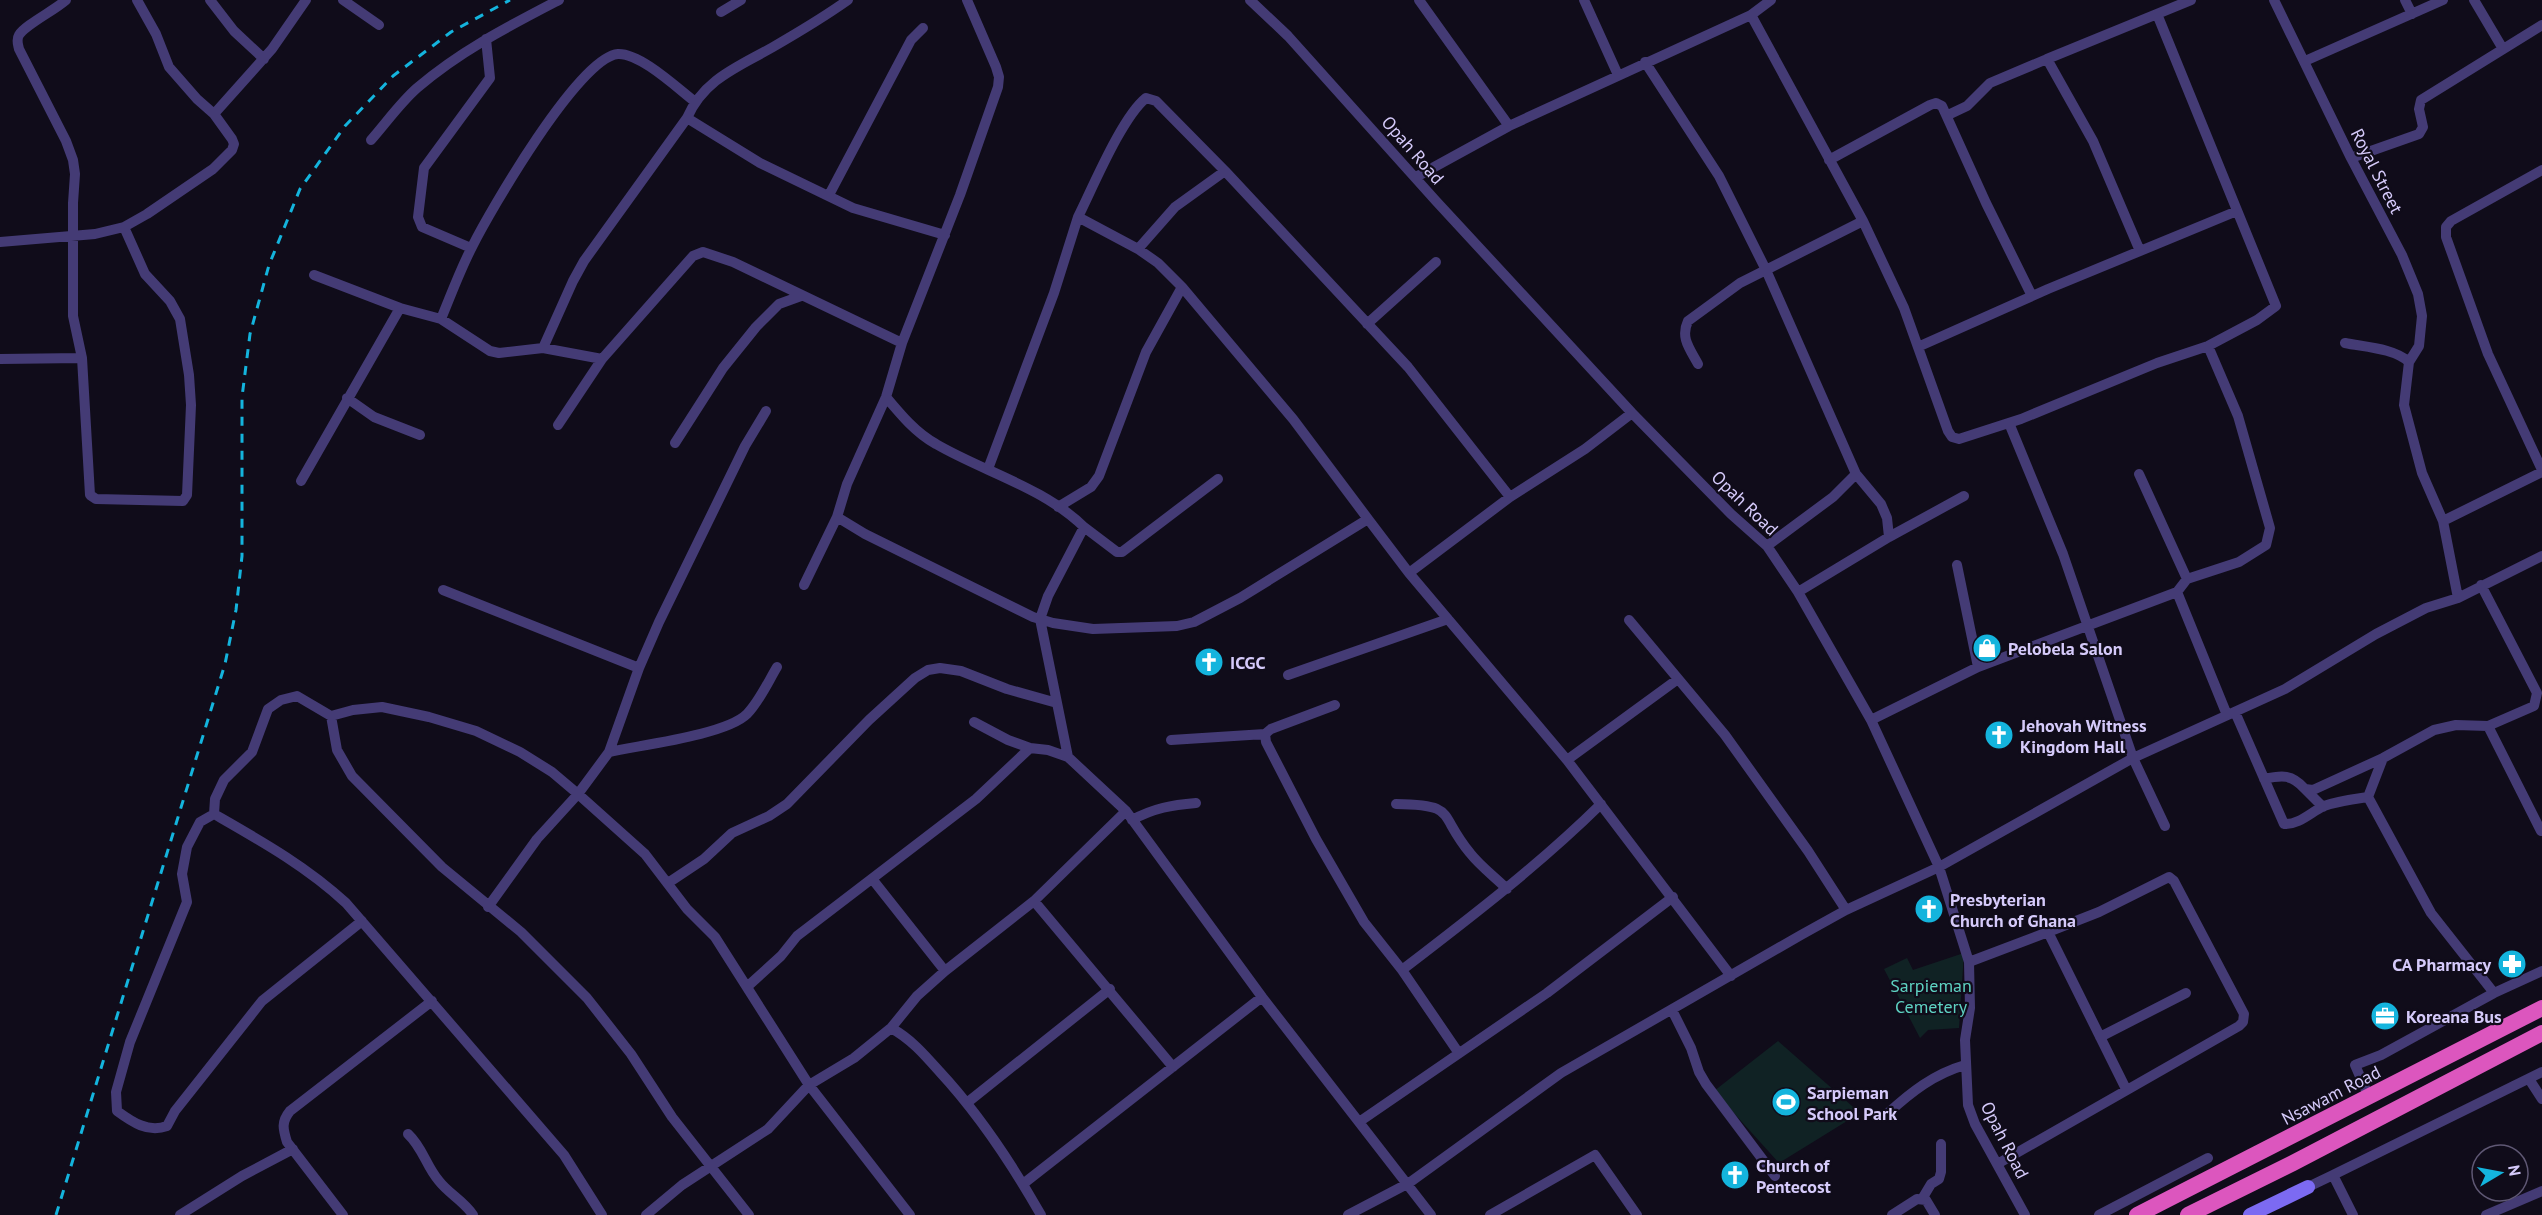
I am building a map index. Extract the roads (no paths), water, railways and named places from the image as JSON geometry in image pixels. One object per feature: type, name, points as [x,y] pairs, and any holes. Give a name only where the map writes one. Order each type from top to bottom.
[{"type":"highway","name":"Nsawam Road","points":[[2137,1215],[2542,1008]]},
{"type":"highway","points":[[2188,1215],[2542,1033]]},
{"type":"main road","points":[[2250,1215],[2308,1187]]},
{"type":"street","points":[[66,0],[56,10],[20,33],[17,39],[19,49],[66,141],[73,160],[75,174],[73,316],[82,358],[82,380],[88,424],[90,495],[92,498],[183,501],[187,495],[191,405],[189,375],[180,319],[170,302],[144,274],[124,227]]},
{"type":"street","points":[[0,242],[95,234],[124,227],[195,182],[232,150],[234,144],[232,139],[214,114],[174,74],[137,0]]},
{"type":"street","points":[[210,0],[234,31],[264,59]]},
{"type":"street","points":[[214,114],[264,59],[306,0]]},
{"type":"street","points":[[343,0],[379,25]]},
{"type":"street","points":[[371,141],[415,90],[466,50],[559,0]]},
{"type":"street","points":[[721,12],[741,0]]},
{"type":"street","points":[[543,348],[584,261],[687,118],[694,101],[723,74],[776,45],[848,0]]},
{"type":"street","points":[[804,585],[837,517],[847,484],[886,397],[902,343],[945,235],[998,87],[999,77],[996,67],[967,0]]},
{"type":"street","name":"Opah Road","points":[[1250,0],[1288,36],[1632,413],[1731,514],[1767,546],[1798,592],[1871,720],[1939,867],[1969,962],[1970,1008],[1965,1040],[1968,1105],[1975,1124],[2025,1215]]},
{"type":"street","points":[[1419,0],[1509,126]]},
{"type":"street","points":[[1584,0],[1618,75]]},
{"type":"street","points":[[1416,177],[1509,126],[1751,15],[1772,0]]},
{"type":"street","points":[[1948,115],[1967,106],[1990,83],[2191,0]]},
{"type":"street","name":"Royal Street","points":[[2274,0],[2351,158],[2402,255],[2418,294],[2422,316],[2419,346],[2409,362],[2404,405],[2422,473],[2443,522],[2458,598]]},
{"type":"street","points":[[2405,0],[2412,14]]},
{"type":"street","points":[[2305,61],[2443,0]]},
{"type":"street","points":[[2474,0],[2503,49]]},
{"type":"street","points":[[1751,15],[1863,221],[1920,346],[1952,437],[1959,440],[2009,423],[2157,363],[2208,346],[2257,320],[2276,306],[2157,14]]},
{"type":"street","points":[[2351,158],[2419,134],[2423,127],[2419,104],[2421,100],[2542,25]]},
{"type":"street","points":[[829,195],[911,40],[923,28]]},
{"type":"street","points":[[471,248],[423,227],[418,217],[424,168],[490,78],[486,39]]},
{"type":"street","points":[[441,319],[471,248],[500,198],[569,92],[604,59],[617,54],[631,56],[694,101]]},
{"type":"street","points":[[2047,59],[2093,141],[2140,251]]},
{"type":"street","points":[[1645,62],[1719,176],[1766,270],[1856,474],[1881,504],[1887,518],[1889,537]]},
{"type":"street","points":[[988,470],[1054,293],[1078,217],[1107,158],[1138,105],[1146,98],[1156,100],[1408,367],[1510,497]]},
{"type":"street","points":[[1829,160],[1930,105],[1936,103],[1942,106],[2032,296]]},
{"type":"street","points":[[687,118],[760,163],[853,208],[945,235]]},
{"type":"street","points":[[2443,522],[2542,471],[2488,354],[2446,237],[2446,227],[2451,221],[2542,170]]},
{"type":"street","points":[[1138,249],[1175,207],[1225,171]]},
{"type":"street","points":[[1920,346],[2032,296],[2237,211]]},
{"type":"street","points":[[1078,217],[1138,249],[1158,263],[1182,287],[1293,419],[1409,573],[1567,760],[1731,976]]},
{"type":"street","points":[[1698,364],[1684,339],[1684,330],[1688,321],[1740,284],[1863,221]]},
{"type":"street","points":[[558,425],[602,359],[693,256],[703,252],[755,272],[902,343]]},
{"type":"street","points":[[1367,324],[1436,262]]},
{"type":"street","points":[[314,274],[400,308],[441,319],[490,351],[499,353],[543,348],[602,359]]},
{"type":"street","points":[[1058,507],[1091,486],[1099,476],[1146,352],[1182,287]]},
{"type":"street","points":[[675,443],[723,368],[756,327],[779,304],[801,296]]},
{"type":"street","points":[[301,481],[400,308]]},
{"type":"street","points":[[2345,343],[2376,349],[2405,358],[2409,362]]},
{"type":"street","points":[[1871,720],[1978,667],[2177,592],[2187,579],[2239,562],[2266,545],[2270,528],[2238,416],[2208,346]]},
{"type":"street","points":[[0,359],[82,358]]},
{"type":"street","points":[[886,397],[907,422],[935,444],[1058,507],[1117,552],[1122,552],[1218,479]]},
{"type":"street","points":[[347,399],[374,417],[420,435]]},
{"type":"street","points":[[488,907],[537,839],[578,794],[609,752],[658,622],[745,446],[766,411]]},
{"type":"street","points":[[1409,573],[1510,497],[1585,449],[1632,413]]},
{"type":"street","points":[[2009,423],[2063,554],[2133,758],[2165,826]]},
{"type":"street","points":[[1767,546],[1833,497],[1856,474]]},
{"type":"street","points":[[2139,474],[2187,579]]},
{"type":"street","points":[[1798,592],[1889,537],[1964,496]]},
{"type":"street","points":[[837,517],[918,561],[1040,619],[1093,629],[1177,626],[1194,622],[1240,598],[1368,519]]},
{"type":"street","points":[[1068,757],[1040,619],[1048,596],[1084,527]]},
{"type":"street","points":[[1348,1215],[1409,1184],[1561,1073],[1846,910],[1939,867],[2133,758],[2285,689],[2376,634],[2426,608],[2458,598],[2542,556]]},
{"type":"street","points":[[1957,565],[1978,667]]},
{"type":"street","points":[[2305,789],[2313,790],[2383,758],[2434,730],[2456,725],[2488,726],[2531,709],[2537,701],[2537,693],[2481,585]]},
{"type":"street","points":[[443,590],[639,668]]},
{"type":"street","points":[[2177,592],[2231,714],[2284,824],[2292,824],[2324,807],[2368,797]]},
{"type":"street","points":[[1288,675],[1448,619]]},
{"type":"street","points":[[1629,620],[1725,735],[1766,791],[1846,910]]},
{"type":"street","points":[[609,752],[713,731],[737,722],[747,714],[777,667]]},
{"type":"street","points":[[668,884],[704,859],[732,833],[769,816],[787,804],[869,720],[915,678],[928,670],[940,668],[961,671],[1007,689],[1057,703]]},
{"type":"street","points":[[1567,760],[1678,679]]},
{"type":"street","points":[[214,814],[215,799],[224,780],[252,752],[268,709],[281,700],[297,696],[331,716],[360,709],[382,707],[429,717],[476,731],[520,752],[552,772],[645,854],[687,909],[715,937],[809,1085],[910,1215]]},
{"type":"street","points":[[1171,740],[1265,734],[1271,729],[1335,705]]},
{"type":"street","points":[[331,716],[337,750],[352,776],[442,867],[521,932],[587,998],[631,1054],[672,1117],[749,1215]]},
{"type":"street","points":[[974,722],[1008,740],[1068,757],[1129,815],[1262,997],[1431,1215]]},
{"type":"street","points":[[2488,726],[2541,831]]},
{"type":"street","points":[[1265,734],[1266,742],[1364,922],[1402,970],[1458,1052]]},
{"type":"street","points":[[748,986],[797,936],[976,799],[1030,748]]},
{"type":"street","points":[[2383,758],[2368,797],[2431,913],[2494,993]]},
{"type":"street","points":[[2264,779],[2286,774],[2298,780],[2324,807]]},
{"type":"street","points":[[646,1215],[682,1185],[768,1129],[809,1085],[854,1058],[891,1028],[917,996],[1034,901],[1129,815],[1168,805],[1196,803]]},
{"type":"street","points":[[1396,804],[1426,804],[1445,812],[1470,854],[1507,889]]},
{"type":"street","points":[[1402,970],[1507,889],[1556,848],[1601,804]]},
{"type":"street","points":[[214,814],[288,856],[320,879],[362,921],[564,1155],[602,1215]]},
{"type":"street","points":[[214,814],[200,822],[187,847],[182,874],[187,902],[130,1042],[116,1092],[117,1112],[135,1124],[157,1130],[167,1126],[175,1111],[262,1001],[362,921]]},
{"type":"street","points":[[1969,962],[2099,912],[2169,877],[2174,881],[2244,1014],[2243,1022],[2239,1026],[1998,1164]]},
{"type":"street","points":[[873,880],[945,971]]},
{"type":"street","points":[[1359,1122],[1547,993],[1672,897]]},
{"type":"street","points":[[1034,901],[1173,1067]]},
{"type":"street","points":[[2048,932],[2126,1089]]},
{"type":"street","points":[[2369,1097],[2355,1065],[2381,1055],[2494,993],[2542,971]]},
{"type":"street","points":[[968,1102],[1110,989]]},
{"type":"street","points":[[2100,1037],[2186,993]]},
{"type":"street","points":[[1023,1184],[1262,997]]},
{"type":"street","points":[[343,1215],[287,1142],[283,1120],[290,1111],[432,1001]]},
{"type":"street","points":[[1672,1010],[1706,1084],[1775,1176]]},
{"type":"street","points":[[891,1028],[909,1038],[968,1102],[1041,1215]]},
{"type":"street","points":[[1887,1114],[1929,1079],[1944,1071],[1965,1065]]},
{"type":"street","points":[[2308,1187],[2542,1072]]},
{"type":"street","points":[[2529,1079],[2542,1099]]},
{"type":"street","points":[[408,1134],[420,1145],[428,1164],[441,1183],[473,1215]]},
{"type":"street","points":[[1922,1199],[1941,1172],[1941,1144]]},
{"type":"street","points":[[180,1215],[242,1176],[293,1149]]},
{"type":"street","points":[[1490,1215],[1595,1155],[1637,1215]]},
{"type":"street","points":[[2099,1215],[2208,1158]]},
{"type":"street","points":[[2333,1175],[2352,1215]]},
{"type":"street","points":[[2486,1215],[2542,1191]]},
{"type":"street","points":[[1892,1215],[1917,1199],[1926,1200],[1935,1215]]},
{"type":"railway","points":[[56,1215],[225,664],[236,610],[242,556],[242,397],[250,334],[269,265],[300,189],[345,126],[393,76],[451,32],[510,0]]},
{"type":"place","name":"Pelobela Salon","points":[[1987,648]]},
{"type":"place","name":"ICGC","points":[[1209,662]]},
{"type":"place","name":"Jehovah Witness Kingdom Hall","points":[[1999,735]]},
{"type":"place","name":"Presbyterian Church of Ghana","points":[[1929,909]]},
{"type":"place","name":"CA Pharmacy","points":[[2512,964]]},
{"type":"place","name":"Koreana Bus","points":[[2385,1016]]},
{"type":"place","name":"Sarpieman School Park","points":[[1786,1102]]},
{"type":"place","name":"Church of Pentecost","points":[[1735,1175]]},
{"type":"park label","name":"Sarpieman Cemetery","points":[[1931,995]]}]
